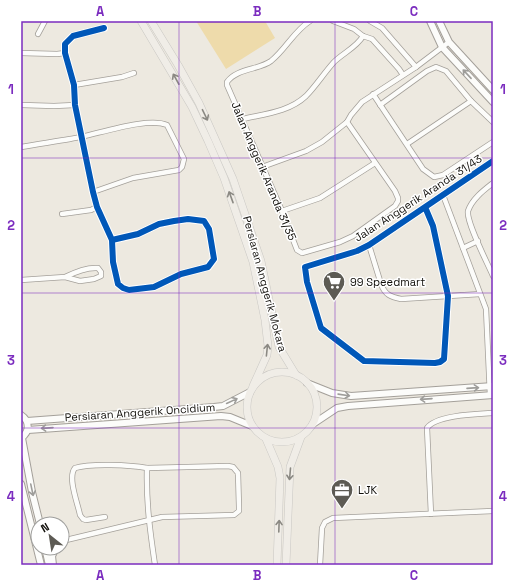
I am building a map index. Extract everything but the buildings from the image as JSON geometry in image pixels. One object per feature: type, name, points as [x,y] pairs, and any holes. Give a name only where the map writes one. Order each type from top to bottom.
[{"type":"main road","name":"Persiaran Anggerik Mokara","points":[[141,21],[192,107],[208,141],[224,178],[253,262],[265,320],[268,346],[267,355],[251,389]]},
{"type":"main road","name":"Persiaran Anggerik Mokara","points":[[151,21],[199,103],[233,179],[260,261],[279,347],[296,375]]},
{"type":"main road","points":[[283,372],[296,375],[307,382],[316,398],[317,411],[313,424],[301,437],[293,441],[284,443],[266,439],[258,434],[248,418],[246,410],[251,389],[270,374],[283,372]]},
{"type":"main road","points":[[286,565],[290,467],[301,437]]},
{"type":"main road","points":[[266,439],[278,467],[280,478],[277,565]]},
{"type":"street","points":[[38,34],[45,21]]},
{"type":"street","name":"Jalan Anggerik Aranda 31/35","points":[[310,21],[301,27],[271,61],[233,76],[227,82],[297,250],[302,253],[346,240],[390,209],[398,201],[395,191],[347,122]]},
{"type":"street","points":[[334,21],[354,29],[363,36],[372,39],[400,69],[403,75]]},
{"type":"street","points":[[370,21],[382,28],[416,67]]},
{"type":"street","points":[[430,21],[442,47],[493,102]]},
{"type":"street","points":[[439,21],[449,42],[493,90]]},
{"type":"street","points":[[104,28],[73,36],[65,44],[65,53],[74,85],[74,104],[93,192],[97,207],[112,240],[113,262],[118,284],[129,290],[154,287],[185,272],[208,267],[214,259],[209,229],[204,221],[199,219],[188,219],[159,224],[138,234],[112,240]]},
{"type":"street","points":[[243,119],[280,111],[306,96],[335,61],[360,41],[363,36]]},
{"type":"street","points":[[262,167],[306,151],[322,142],[347,122],[359,105],[373,94],[416,67],[449,42]]},
{"type":"street","points":[[21,53],[65,53]]},
{"type":"street","points":[[380,104],[427,71],[436,67],[446,71],[471,101],[493,122]]},
{"type":"street","points":[[74,85],[122,77],[134,73]]},
{"type":"street","points":[[373,94],[426,172],[434,177],[443,176],[493,142]]},
{"type":"street","points":[[407,144],[471,101]]},
{"type":"street","points":[[22,105],[54,106],[74,104]]},
{"type":"street","points":[[21,147],[81,137],[122,127],[156,122],[167,125],[184,159],[182,167],[179,170],[134,178],[93,192]]},
{"type":"street","name":"Jalan Anggerik Aranda 31/43","points":[[448,296],[444,359],[442,361],[435,363],[364,361],[321,328],[305,267],[357,251],[369,245],[493,161]]},
{"type":"street","points":[[282,211],[320,198],[375,163]]},
{"type":"street","points":[[493,183],[478,196],[468,212],[470,222],[493,276]]},
{"type":"street","points":[[313,424],[337,408],[348,406],[491,395],[486,309],[443,195]]},
{"type":"street","points":[[62,214],[91,210],[97,207]]},
{"type":"street","points":[[426,207],[433,226],[448,296]]},
{"type":"street","points":[[463,248],[478,241]]},
{"type":"street","points":[[369,245],[380,284],[383,290],[390,296],[401,299],[480,294]]},
{"type":"street","points":[[21,280],[65,277],[80,281],[94,279],[101,276],[101,272],[98,268],[92,268],[73,273],[65,277]]},
{"type":"street","points":[[487,337],[493,337]]},
{"type":"street","points":[[307,382],[332,393],[351,396],[491,386]]},
{"type":"street","name":"Persiaran Anggerik Oncidium","points":[[27,421],[223,406],[251,389]]},
{"type":"street","points":[[431,514],[428,426],[438,420],[493,413]]},
{"type":"street","points":[[21,415],[27,421],[28,430],[21,438],[38,516]]},
{"type":"street","name":"Persiaran Anggerik Oncidium","points":[[28,430],[221,416],[230,417],[252,426]]},
{"type":"street","points":[[70,539],[162,517],[232,516],[239,510],[238,473],[236,469],[231,466],[147,468],[134,466],[84,466],[75,468],[72,475],[72,483],[80,515],[86,520],[106,517]]},
{"type":"street","points":[[147,468],[146,495],[148,520],[155,565]]},
{"type":"street","points":[[21,484],[30,520]]},
{"type":"street","points":[[320,565],[322,528],[325,522],[333,518],[493,511]]},
{"type":"shaded area","points":[[196,21],[265,21],[275,38],[226,69]]},
{"type":"cycle path","points":[[104,28],[73,36],[65,44],[65,53],[74,85],[75,105],[93,192],[97,207],[112,240],[113,262],[118,284],[129,290],[154,287],[181,274],[208,267],[214,259],[209,229],[204,221],[188,219],[159,224],[138,234],[112,240]]},
{"type":"cycle path","points":[[425,207],[433,226],[448,296],[444,359],[435,363],[364,361],[321,328],[307,282],[305,267],[357,251],[369,245],[493,161]]},
{"type":"place","name":"99 Speedmart","points":[[334,302]]},
{"type":"place","name":"LJK","points":[[342,510]]}]
